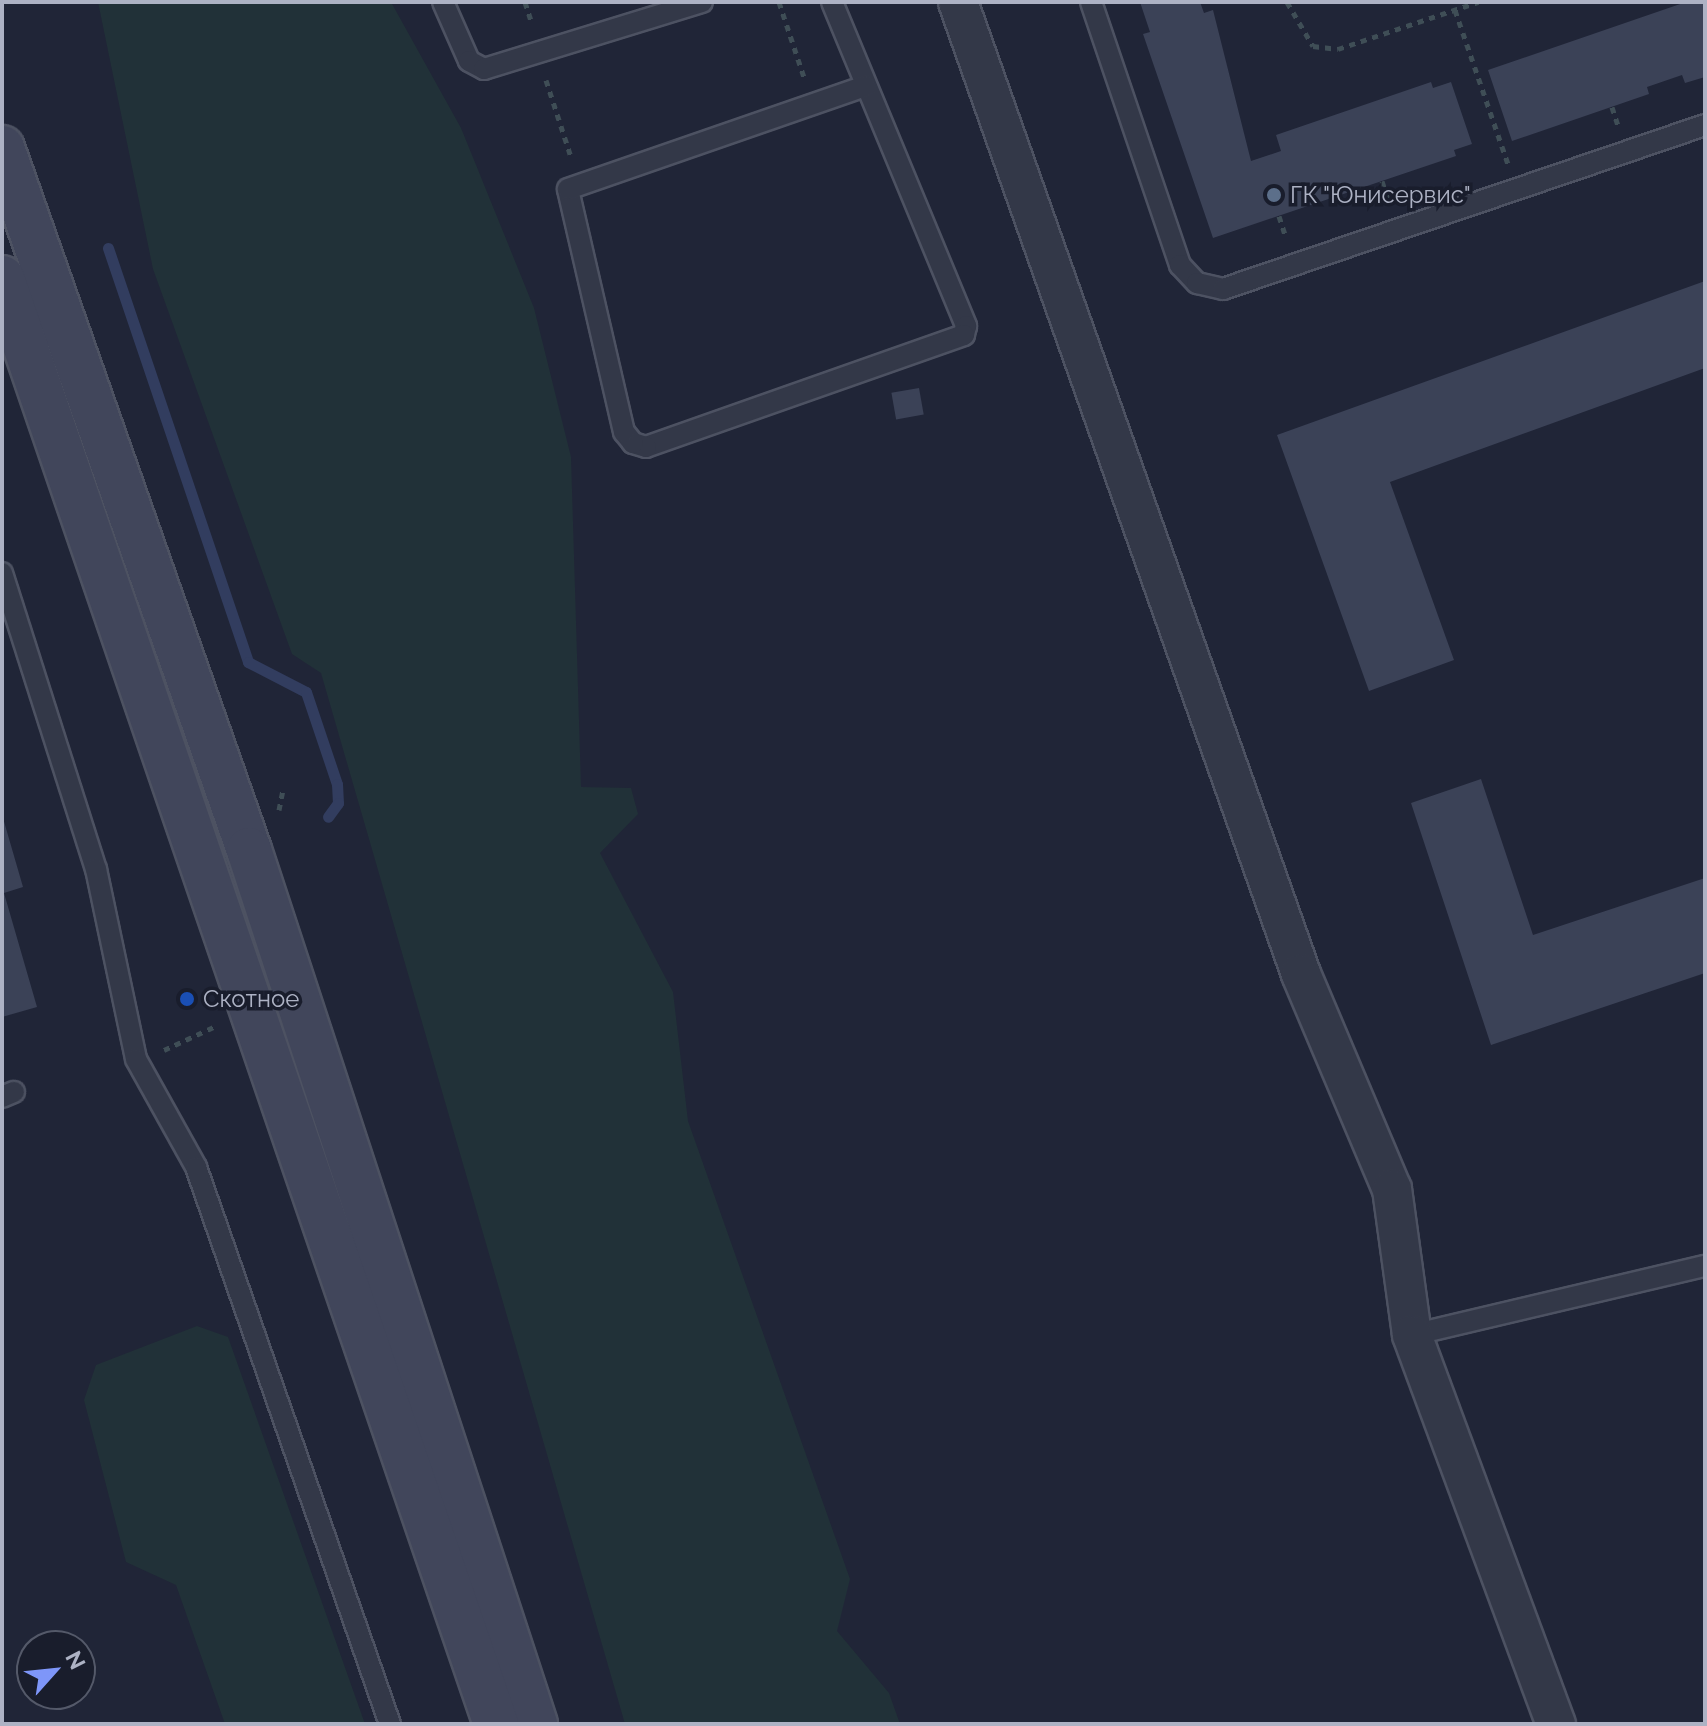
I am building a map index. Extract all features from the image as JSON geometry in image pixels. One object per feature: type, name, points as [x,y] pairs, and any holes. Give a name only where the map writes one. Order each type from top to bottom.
[{"type":"main road","points":[[2,148],[249,850],[535,1724]]},
{"type":"main road","points":[[2,278],[496,1724]]},
{"type":"street","points":[[958,2],[1301,974],[1392,1189],[1412,1335],[1556,1724]]},
{"type":"lane","points":[[443,2],[469,61],[484,69],[538,56],[702,2]]},
{"type":"lane","points":[[832,2],[866,86],[964,335],[646,447],[624,432],[567,197],[579,181],[866,86]]},
{"type":"lane","points":[[1091,2],[1180,265],[1197,283],[1223,289],[1705,125]]},
{"type":"lane","points":[[2,573],[96,869],[136,1059],[196,1167],[390,1724]]},
{"type":"lane","points":[[1412,1335],[1705,1266]]},
{"type":"path","points":[[779,2],[813,104]]},
{"type":"path","points":[[1287,2],[1297,29],[1313,46],[1338,49],[1478,2]]},
{"type":"path","points":[[1455,10],[1517,189]]},
{"type":"path","points":[[538,56],[579,181]]},
{"type":"path","points":[[136,1059],[216,1026]]},
{"type":"shaded area","points":[[98,2],[391,2],[461,128],[534,308],[571,457],[581,787],[631,788],[638,814],[600,853],[673,992],[688,1121],[850,1579],[837,1631],[889,1693],[900,1724],[625,1724],[321,673],[292,654],[153,269]]},
{"type":"shaded area","points":[[197,1326],[228,1337],[365,1724],[225,1724],[176,1585],[126,1562],[84,1400],[96,1365]]},
{"type":"building","points":[[1140,2],[1200,2],[1204,13],[1213,10],[1251,161],[1281,151],[1276,135],[1431,82],[1433,88],[1451,82],[1472,144],[1454,150],[1456,156],[1213,238],[1143,34],[1150,32]]},
{"type":"building","points":[[1686,2],[1705,2],[1705,77],[1685,83],[1682,75],[1647,87],[1649,94],[1512,141],[1488,70]]},
{"type":"building","points":[[1705,281],[1705,368],[1390,482],[1454,660],[1369,691],[1277,435]]},
{"type":"building","points":[[919,388],[924,415],[896,419],[891,393]]},
{"type":"building","points":[[1481,779],[1533,935],[1705,878],[1705,973],[1491,1045],[1411,803]]},
{"type":"building","points":[[3,818],[23,887],[4,893],[37,1007],[2,1017]]},
{"type":"waterway","points":[[108,248],[248,662],[306,692],[337,784],[338,803],[328,817]]},
{"type":"place","name":"ГК \"Юнисервис\"","points":[[1274,195]]},
{"type":"place","name":"Скотное","points":[[187,999]]}]
